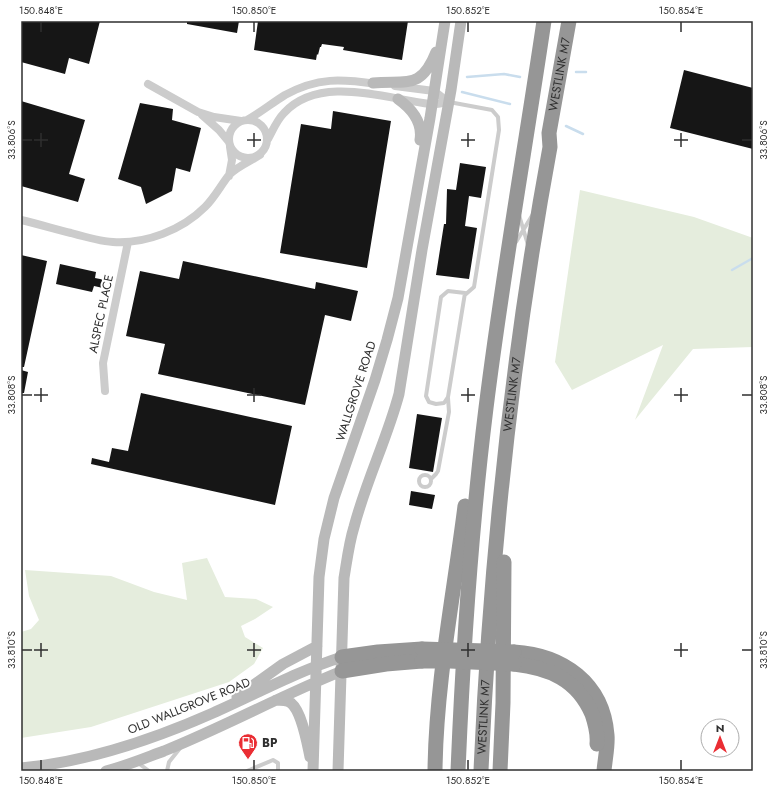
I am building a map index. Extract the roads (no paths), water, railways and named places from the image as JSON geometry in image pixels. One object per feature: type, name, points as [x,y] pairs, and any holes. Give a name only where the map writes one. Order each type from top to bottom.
[{"type":"highway","name":"WESTLINK M7","points":[[458,771],[464,561],[468,526],[478,476],[506,260],[544,21]]},
{"type":"highway","name":"WESTLINK M7","points":[[482,771],[485,691],[499,565],[501,529],[500,501],[531,256],[550,147],[549,133],[569,21]]},
{"type":"highway","points":[[550,147],[557,134],[578,21]]},
{"type":"highway","points":[[435,771],[439,700],[444,654],[464,561]]},
{"type":"highway","points":[[499,565],[502,703],[500,771]]},
{"type":"highway","points":[[342,664],[386,664],[422,655],[450,661],[514,658],[536,654],[558,662],[577,674],[590,688],[602,711],[607,736],[604,771]]},
{"type":"highway","points":[[514,658],[551,672],[566,680],[581,694],[589,707],[596,728],[598,739],[595,771]]},
{"type":"main road","name":"WALLGROVE ROAD","points":[[313,770],[319,577],[324,539],[334,498],[374,380],[398,298],[445,21]]},
{"type":"main road","points":[[338,771],[344,578],[348,551],[363,496],[393,417],[399,394],[461,21]]},
{"type":"main road","points":[[373,83],[392,81],[405,82],[420,78],[431,65],[443,37]]},
{"type":"main road","points":[[398,99],[411,109],[420,126],[421,135],[415,201]]},
{"type":"main road","points":[[213,713],[283,664],[317,643]]},
{"type":"main road","points":[[106,771],[136,762],[185,742],[316,681],[342,664]]},
{"type":"main road","name":"OLD WALLGROVE ROAD","points":[[21,768],[78,759],[111,751],[156,737],[213,713],[317,665],[342,664]]},
{"type":"main road","points":[[276,700],[286,701],[296,710],[300,719],[313,770]]},
{"type":"street","points":[[229,176],[232,160],[230,136],[236,124],[262,112],[285,96],[306,85],[326,80],[373,83],[434,91],[448,102]]},
{"type":"street","points":[[148,84],[198,112],[219,130],[238,155],[249,158],[260,155]]},
{"type":"street","points":[[268,138],[283,113],[297,102],[330,91],[344,91],[432,104],[448,102]]},
{"type":"street","points":[[21,220],[97,240],[114,242],[128,242],[151,237],[170,231],[187,221],[206,207],[229,176],[241,166],[260,155],[267,145],[268,138],[267,132],[259,123],[214,117],[198,112]]},
{"type":"street","name":"ALSPEC PLACE","points":[[105,391],[102,363],[128,242]]},
{"type":"lane","points":[[448,102],[492,110],[498,117],[499,122],[498,138],[474,287],[466,294],[448,291],[441,297],[426,396],[429,402],[436,404],[444,403],[448,397]]},
{"type":"lane","points":[[516,201],[531,256]]},
{"type":"lane","points":[[506,260],[523,228],[540,203]]},
{"type":"lane","points":[[431,479],[438,471],[449,412],[448,397],[465,293]]},
{"type":"lane","points":[[167,771],[169,762],[185,742]]},
{"type":"lane","points":[[247,771],[273,760],[278,763],[278,771]]},
{"type":"lane","points":[[136,762],[149,771]]},
{"type":"waterway","points":[[576,72],[586,72]]},
{"type":"waterway","points":[[467,77],[504,74],[520,77]]},
{"type":"waterway","points":[[462,92],[510,104]]},
{"type":"waterway","points":[[566,126],[583,134]]},
{"type":"waterway","points":[[732,270],[753,258]]},
{"type":"place","name":"BP","points":[[248,760]]}]
